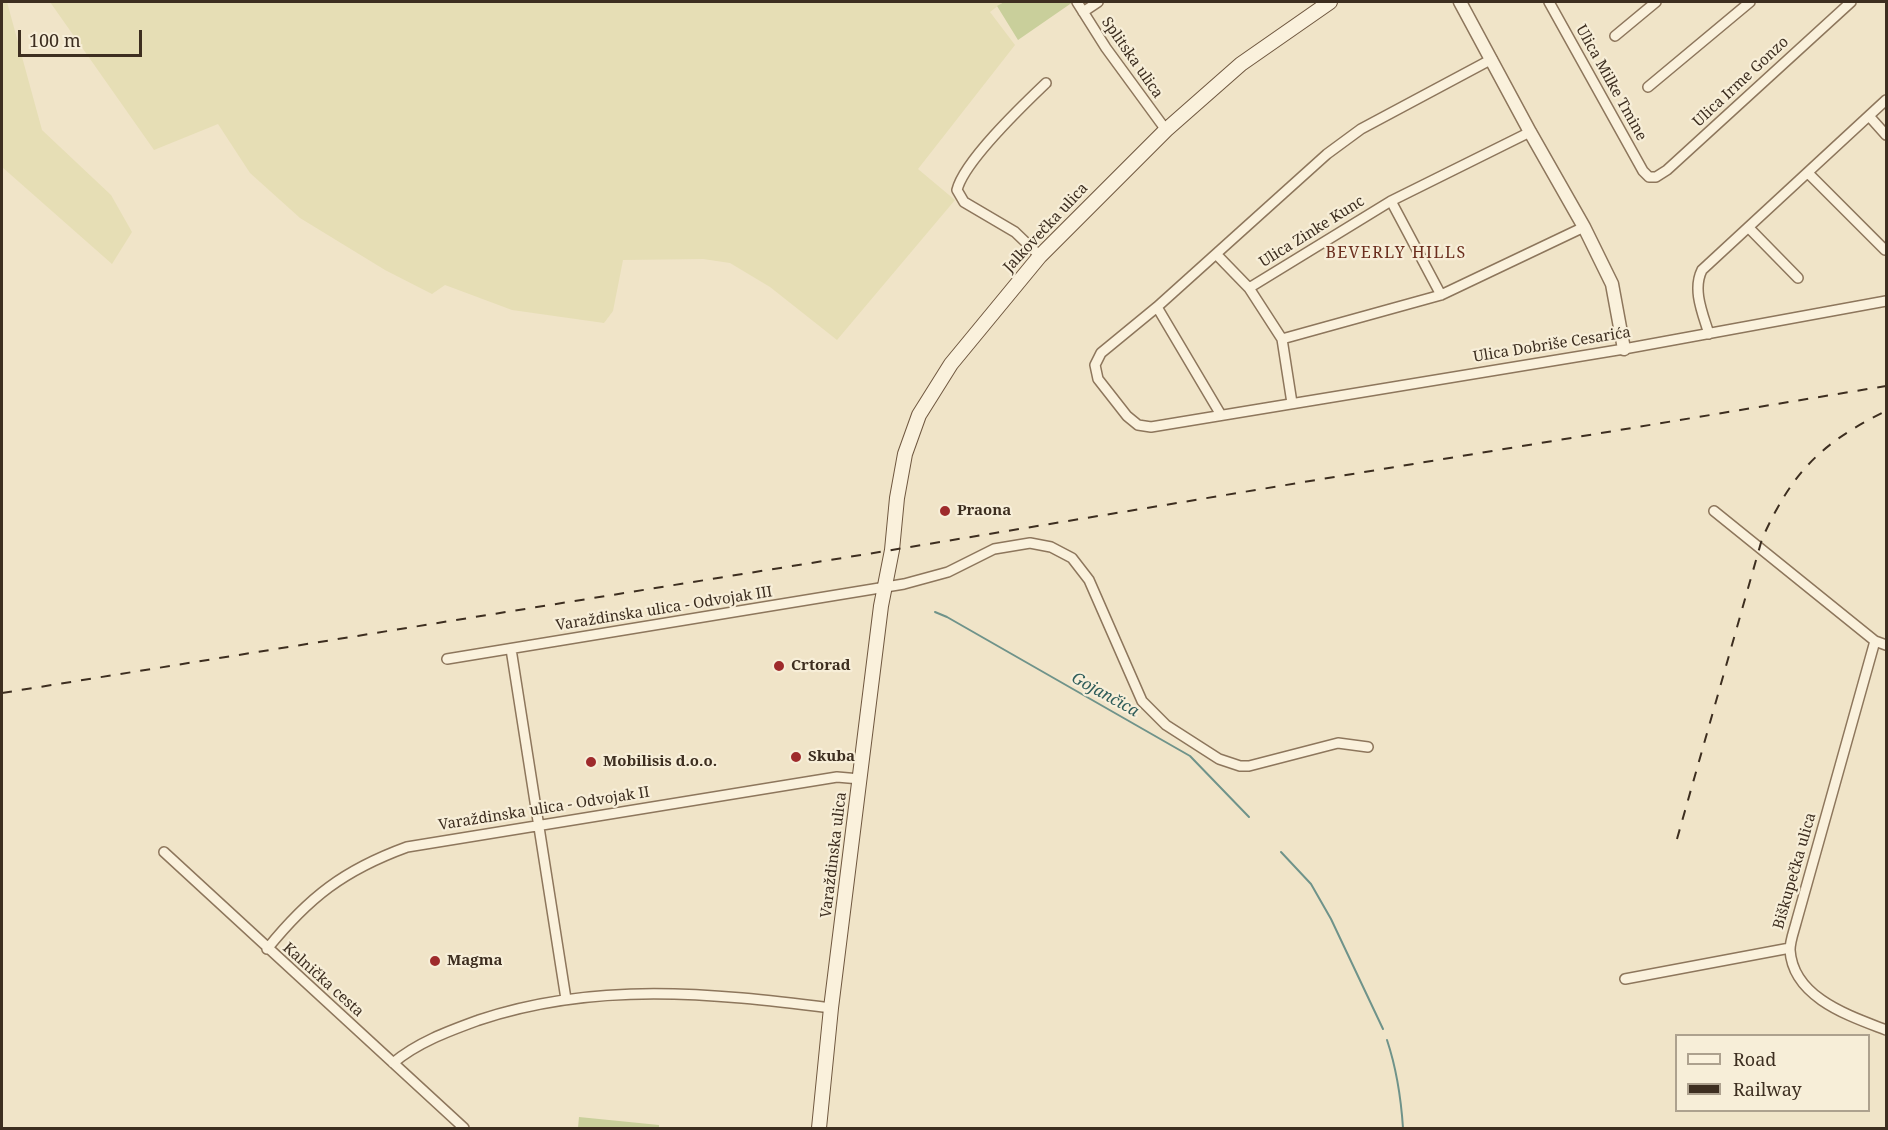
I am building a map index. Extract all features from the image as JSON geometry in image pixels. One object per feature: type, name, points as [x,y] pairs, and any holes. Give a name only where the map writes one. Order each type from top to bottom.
[{"type":"main road","name":"Jalkovečka ulica","points":[[892,550],[903,462],[909,439],[919,415],[964,345],[1040,256],[1166,130],[1241,64],[1330,2]]},
{"type":"main road","name":"Varaždinska ulica","points":[[819,1128],[831,1008],[885,587],[892,550]]},
{"type":"street","name":"Splitska ulica","points":[[1077,2],[1118,66],[1166,130]]},
{"type":"street","points":[[1083,12],[1098,2]]},
{"type":"street","points":[[1460,2],[1584,227],[1612,284],[1623,349]]},
{"type":"street","name":"Ulica Milke Tmine","points":[[1549,2],[1643,171],[1649,177]]},
{"type":"street","points":[[1615,36],[1656,2]]},
{"type":"street","points":[[1648,87],[1750,2]]},
{"type":"street","name":"Ulica Irme Gonzo","points":[[1649,177],[1656,177],[1667,170],[1851,2]]},
{"type":"street","name":"Ulica Dobriše Cesarića","points":[[1492,60],[1361,129],[1327,154],[1157,307],[1101,353],[1095,365],[1098,379],[1127,416],[1138,425],[1151,427],[1623,349],[1887,301]]},
{"type":"street","points":[[1040,256],[1015,231],[964,201],[957,190],[965,173],[981,152],[1046,82]]},
{"type":"street","points":[[1709,334],[1698,294],[1698,278],[1702,270],[1887,100]]},
{"type":"street","points":[[1869,116],[1887,135]]},
{"type":"street","name":"Ulica Zinke Kunc","points":[[1249,288],[1391,201],[1530,132]]},
{"type":"street","points":[[1808,172],[1885,250]]},
{"type":"street","points":[[1391,201],[1441,296]]},
{"type":"street","points":[[1282,339],[1441,296],[1584,227]]},
{"type":"street","points":[[1749,228],[1798,278]]},
{"type":"street","points":[[1216,254],[1249,288],[1282,339],[1292,403]]},
{"type":"street","points":[[1157,307],[1221,415]]},
{"type":"street","points":[[1714,511],[1875,641],[1887,645]]},
{"type":"street","name":"Varaždinska ulica - Odvojak III","points":[[447,659],[904,584],[948,573],[994,549],[1030,543],[1052,547],[1072,558],[1089,580],[1142,701],[1166,725],[1219,759],[1240,766],[1249,766],[1338,743],[1368,747]]},
{"type":"street","name":"Biškupečka ulica","points":[[1625,979],[1791,948],[1875,641]]},
{"type":"street","points":[[511,649],[567,999]]},
{"type":"street","name":"Varaždinska ulica - Odvojak II","points":[[267,949],[286,926],[325,888],[369,862],[407,847],[837,777],[860,779]]},
{"type":"street","name":"Kalnička cesta","points":[[164,852],[464,1128]]},
{"type":"street","points":[[1791,948],[1797,973],[1806,987],[1820,1001],[1887,1030]]},
{"type":"street","points":[[393,1063],[419,1044],[455,1028],[500,1013],[567,999],[616,993],[663,993],[749,998],[831,1008]]},
{"type":"shaded area","points":[[2,2],[7,2],[42,130],[111,195],[132,232],[112,264],[2,167]]},
{"type":"shaded area","points":[[50,2],[1003,2],[990,12],[1015,45],[918,169],[955,200],[837,340],[770,287],[730,263],[703,259],[623,260],[613,311],[604,323],[512,310],[445,285],[432,294],[385,270],[300,218],[250,173],[218,124],[154,150]]},
{"type":"green space","points":[[1004,2],[1073,2],[1018,40],[997,6]]},
{"type":"green space","points":[[579,1117],[659,1125],[659,1128],[578,1128]]},
{"type":"waterway","name":"Gojančica","points":[[935,612],[1190,756],[1249,817]]},
{"type":"waterway","name":"Gojančica","points":[[1281,852],[1311,884],[1331,919],[1383,1029]]},
{"type":"waterway","name":"Gojančica","points":[[1387,1040],[1398,1084],[1403,1128]]},
{"type":"railway","points":[[2,693],[892,550],[1886,386]]},
{"type":"railway","points":[[1677,839],[1762,539],[1773,516],[1797,477],[1826,448],[1843,435],[1886,411]]},
{"type":"place","name":"Praona","points":[[945,511]]},
{"type":"place","name":"Crtorad","points":[[779,666]]},
{"type":"place","name":"Skuba","points":[[796,757]]},
{"type":"place","name":"Mobilisis d.o.o.","points":[[591,762]]},
{"type":"place","name":"Magma","points":[[435,961]]},
{"type":"district","name":"BEVERLY HILLS","points":[[1396,253]]}]
